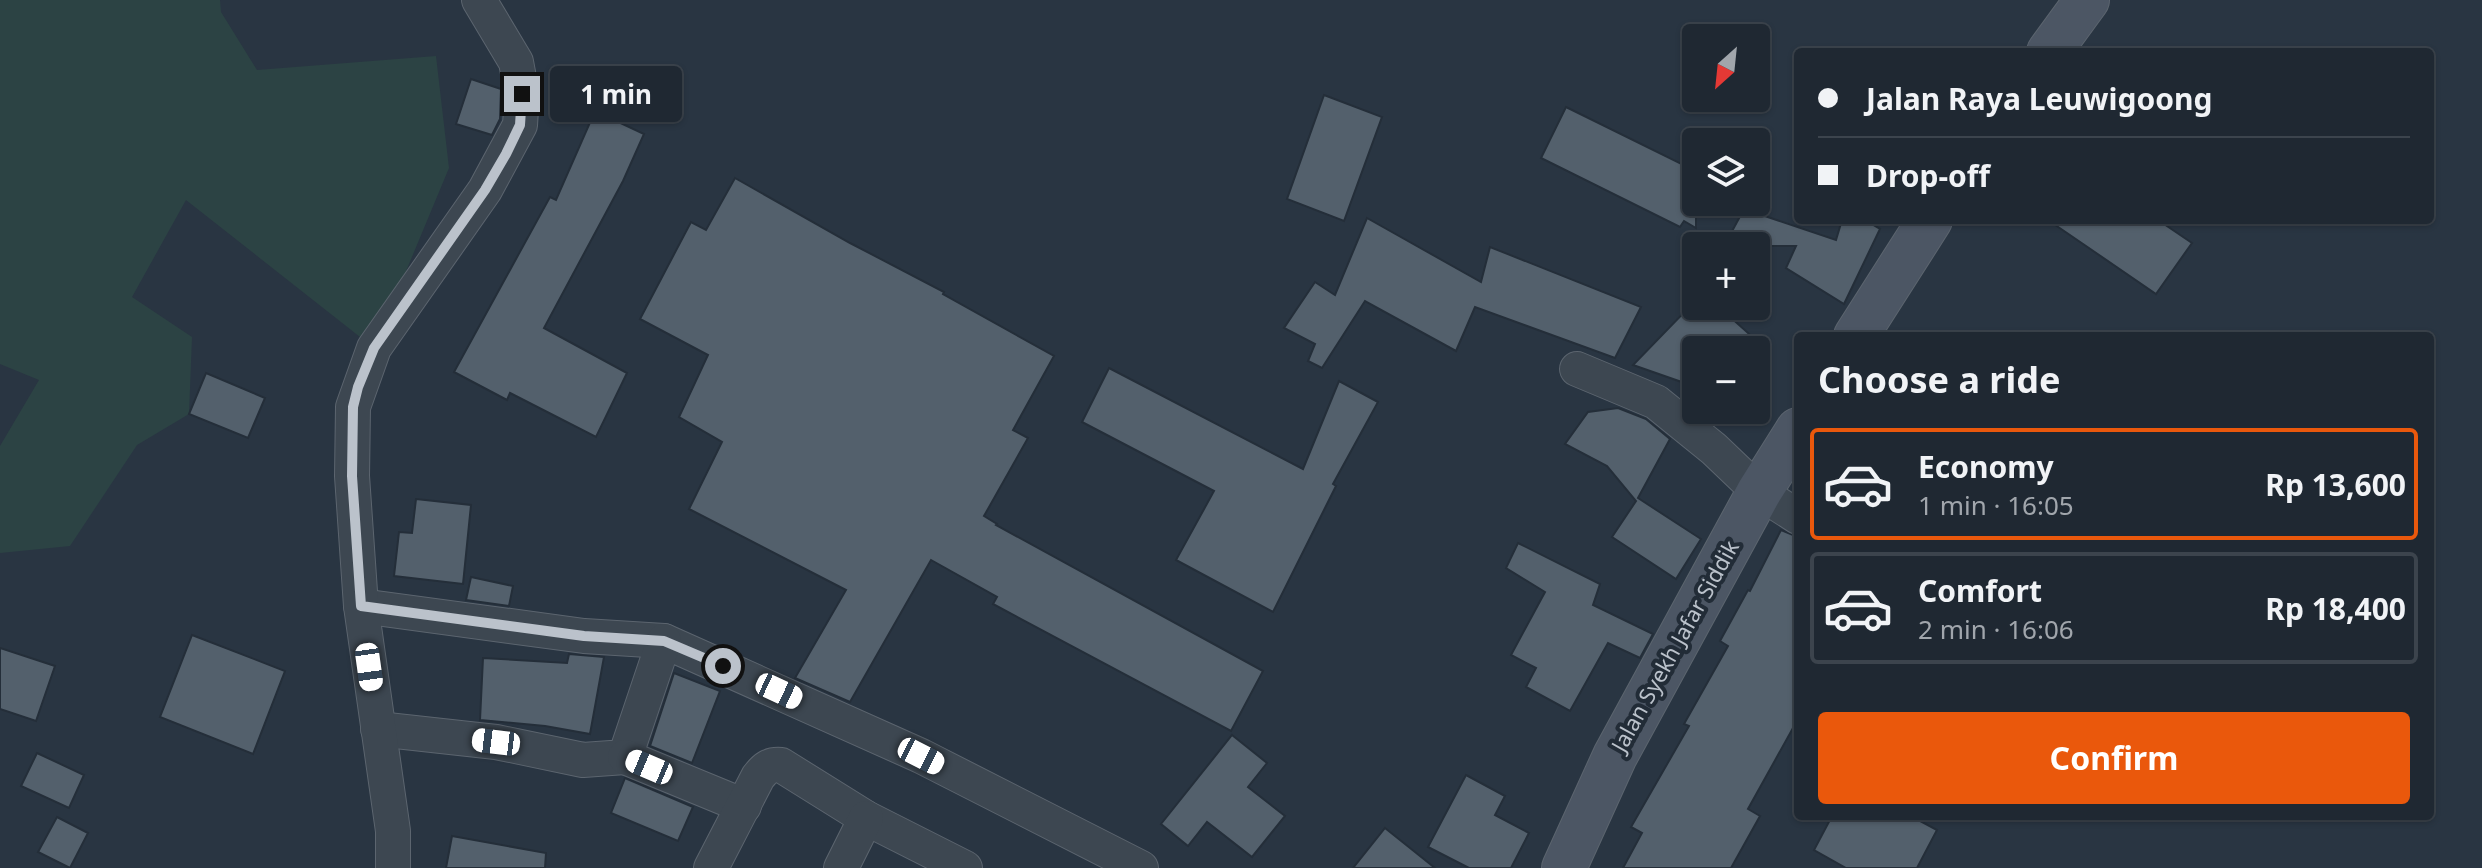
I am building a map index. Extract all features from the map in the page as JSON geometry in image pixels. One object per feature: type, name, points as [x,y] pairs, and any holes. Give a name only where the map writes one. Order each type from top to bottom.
[{"type":"main road","points":[[2052,48],[2087,0]]},
{"type":"main road","points":[[1859,332],[1927,224]]},
{"type":"main road","name":"Jalan Syekh Jafar Siddik","points":[[1564,868],[1615,756],[1759,492],[1794,436]]},
{"type":"street","points":[[393,868],[393,831],[361,606],[352,476],[353,407],[374,348],[485,190],[520,125],[522,94],[516,62],[479,0]]},
{"type":"street","points":[[1577,369],[1656,402],[1714,449],[1759,492],[1794,514]]},
{"type":"street","points":[[361,606],[584,636],[664,641],[921,756],[1141,868]]},
{"type":"street","points":[[625,757],[664,641]]},
{"type":"street","points":[[378,729],[496,742],[583,760],[625,757],[744,806]]},
{"type":"street","points":[[711,868],[763,770],[769,765],[781,765],[866,818],[965,868]]},
{"type":"street","points":[[841,868],[866,818]]},
{"type":"green space","points":[[0,0],[220,0],[221,12],[257,70],[436,56],[449,168],[374,348],[186,200],[132,297],[192,337],[189,414],[137,445],[70,546],[0,553],[0,446],[39,380],[0,364]]},
{"type":"building","points":[[471,79],[501,89],[500,119],[492,135],[456,124]]},
{"type":"building","points":[[1324,95],[1382,117],[1344,221],[1287,199]]},
{"type":"building","points":[[1566,107],[1682,164],[1682,216],[1696,216],[1696,228],[1684,221],[1680,227],[1541,158]]},
{"type":"building","points":[[595,111],[644,134],[623,181],[544,328],[627,373],[596,437],[510,393],[507,400],[454,372],[550,197],[556,200]]},
{"type":"building","points":[[735,178],[1054,356],[1013,430],[1028,438],[984,516],[1263,671],[1231,731],[993,604],[997,597],[931,560],[850,702],[795,678],[846,590],[689,509],[722,442],[679,417],[708,355],[640,319],[691,222],[706,230]]},
{"type":"building","points":[[1740,216],[1765,216],[1836,240],[1841,224],[1872,224],[1880,229],[1844,304],[1786,268],[1796,246],[1770,246],[1770,232],[1732,232]]},
{"type":"building","points":[[1367,218],[1481,282],[1490,247],[1641,307],[1615,358],[1475,307],[1456,351],[1365,301],[1322,368],[1308,361],[1315,344],[1284,328],[1315,282],[1335,295]]},
{"type":"building","points":[[2054,224],[2164,224],[2192,243],[2156,294]]},
{"type":"building","points":[[1682,314],[1682,320],[1734,320],[1751,336],[1682,336],[1682,382],[1633,365]]},
{"type":"building","points":[[1109,368],[1303,469],[1339,381],[1378,402],[1333,484],[1336,486],[1273,612],[1176,560],[1214,491],[1082,422]]},
{"type":"building","points":[[206,373],[265,398],[248,438],[189,414]]},
{"type":"building","points":[[1618,408],[1646,419],[1670,439],[1638,498],[1701,539],[1676,579],[1612,537],[1636,501],[1607,466],[1565,444],[1588,412]]},
{"type":"building","points":[[416,499],[471,505],[463,584],[394,576],[399,532],[412,533]]},
{"type":"building","points":[[1781,530],[1794,535],[1794,726],[1748,809],[1760,816],[1731,868],[1623,868],[1642,833],[1631,827],[1689,726],[1684,724],[1728,646],[1720,641]]},
{"type":"building","points":[[1518,543],[1600,584],[1593,605],[1653,634],[1640,658],[1608,643],[1570,711],[1526,687],[1536,668],[1511,655],[1545,592],[1506,568]]},
{"type":"building","points":[[471,577],[513,586],[509,606],[466,600]]},
{"type":"building","points":[[192,635],[285,671],[253,754],[160,717]]},
{"type":"building","points":[[0,648],[55,666],[36,721],[0,709]]},
{"type":"building","points":[[569,654],[604,657],[590,734],[480,720],[483,658],[567,663]]},
{"type":"building","points":[[674,673],[720,691],[692,763],[650,746]]},
{"type":"building","points":[[1232,735],[1267,763],[1248,787],[1285,816],[1252,857],[1207,822],[1188,846],[1161,824]]},
{"type":"building","points":[[37,753],[84,775],[69,808],[21,786]]},
{"type":"building","points":[[1466,775],[1505,796],[1495,815],[1529,833],[1511,868],[1469,868],[1428,847]]},
{"type":"building","points":[[625,778],[693,807],[678,841],[611,813]]},
{"type":"building","points":[[57,817],[88,833],[70,868],[38,852]]},
{"type":"building","points":[[1830,820],[1918,820],[1937,830],[1917,868],[1846,868],[1814,850]]},
{"type":"building","points":[[1385,828],[1435,868],[1353,868]]},
{"type":"building","points":[[452,836],[546,853],[545,868],[446,868]]},
{"type":"route","points":[[522,94],[520,125],[506,154],[485,190],[374,348],[358,387],[353,407],[352,476],[361,606],[584,636],[664,641],[723,666]]}]
